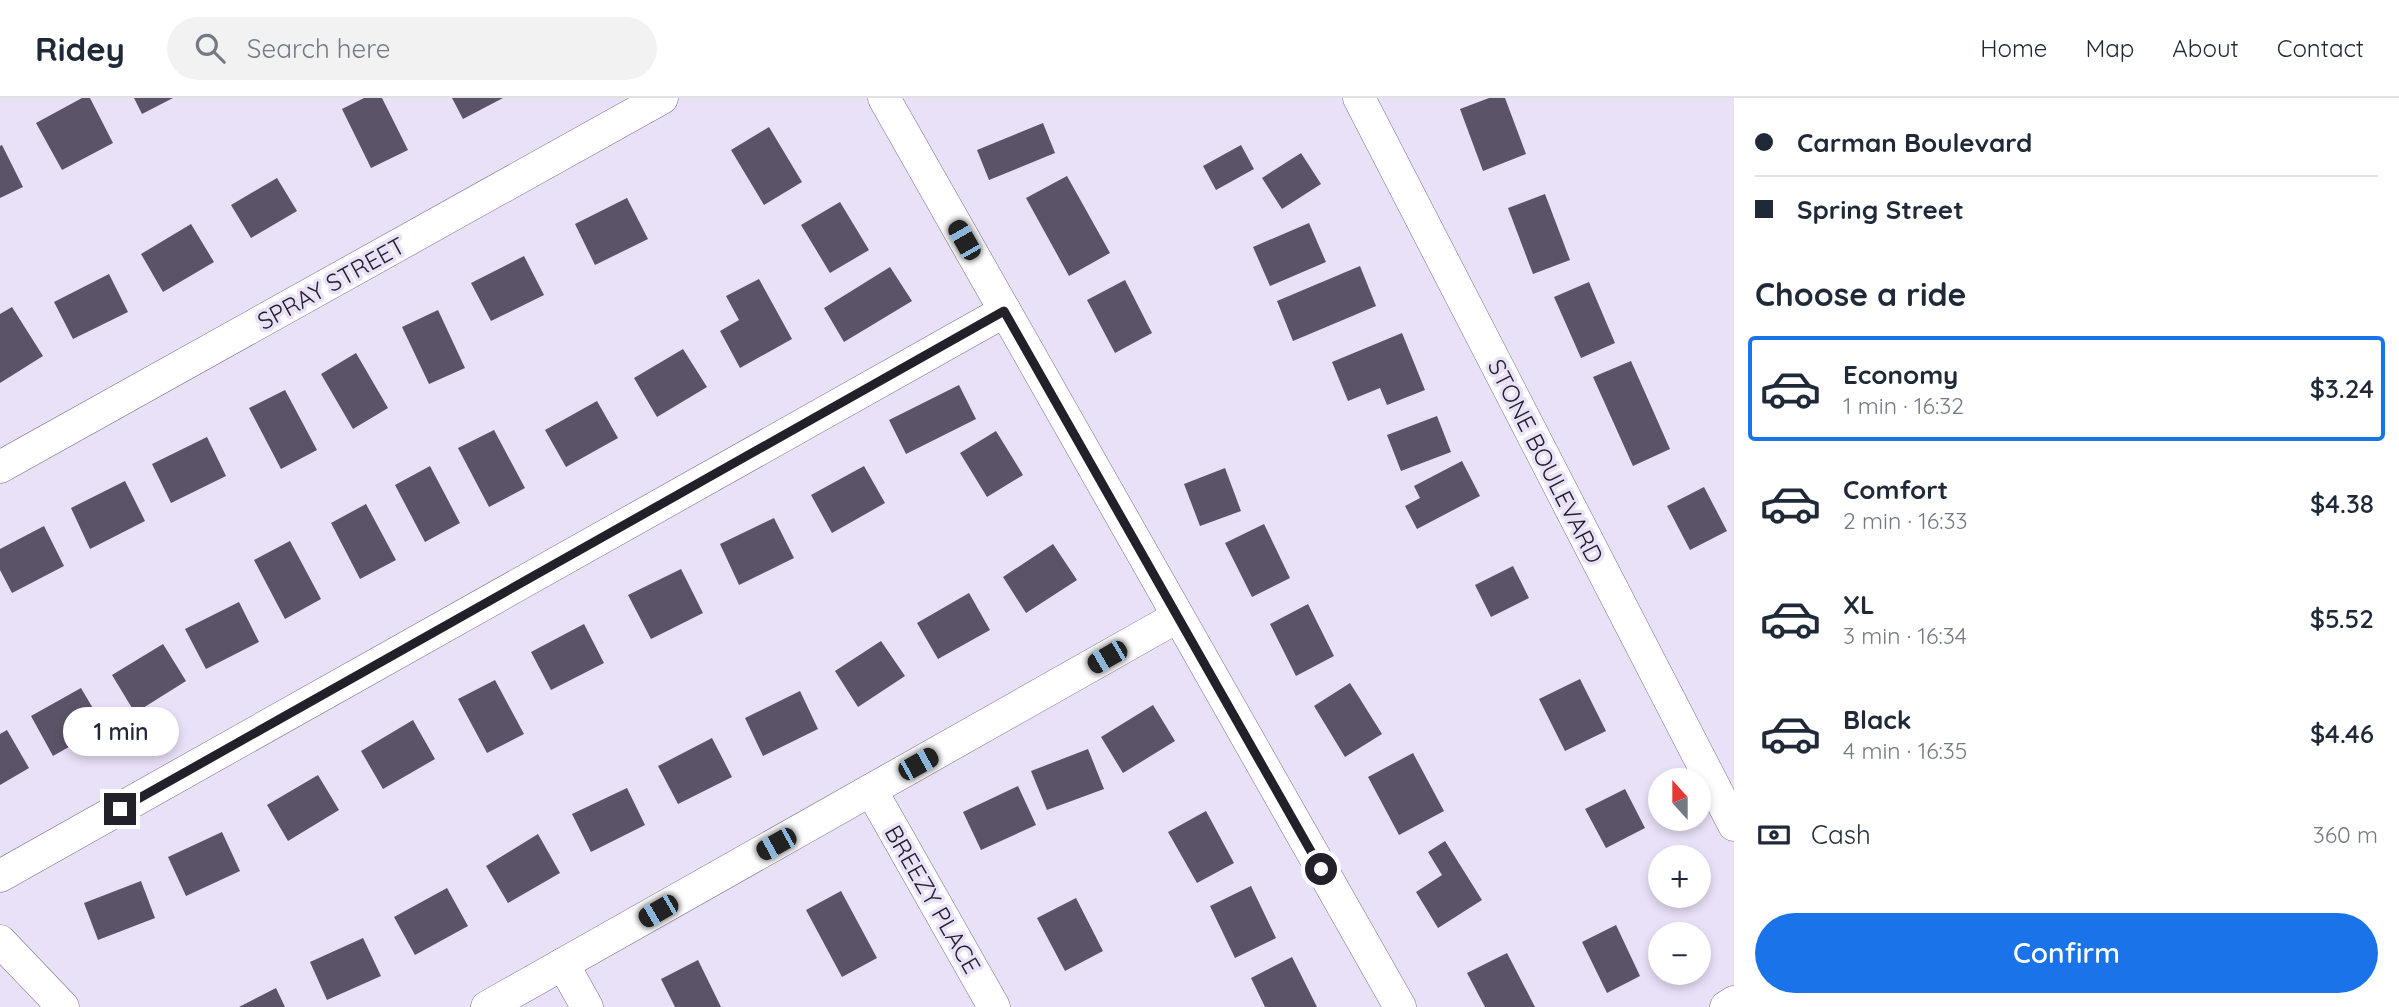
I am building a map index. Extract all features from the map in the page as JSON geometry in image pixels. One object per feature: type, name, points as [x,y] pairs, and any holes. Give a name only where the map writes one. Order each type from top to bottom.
[{"type":"street","name":"SPRAY STREET","points":[[0,467],[662,98]]},
{"type":"street","points":[[884,98],[1400,1007]]},
{"type":"street","name":"STONE BOULEVARD","points":[[1359,98],[1734,825]]},
{"type":"street","points":[[0,877],[1004,311]]},
{"type":"street","points":[[487,1007],[1177,617]]},
{"type":"street","name":"BREEZY PLACE","points":[[871,790],[994,1007]]},
{"type":"street","points":[[0,941],[63,1007]]},
{"type":"street","points":[[563,964],[587,1007]]},
{"type":"street","points":[[1726,1007],[1734,1002]]},
{"type":"building","points":[[82,98],[90,98],[113,143],[62,170],[36,123]]},
{"type":"building","points":[[134,98],[173,98],[142,114]]},
{"type":"building","points":[[364,98],[382,98],[408,150],[371,168],[342,109]]},
{"type":"building","points":[[452,98],[503,98],[463,119]]},
{"type":"building","points":[[1489,98],[1505,98],[1526,154],[1483,171],[1460,109]]},
{"type":"building","points":[[1043,123],[1055,153],[989,180],[977,150]]},
{"type":"building","points":[[769,127],[802,182],[764,205],[731,150]]},
{"type":"building","points":[[2,145],[23,187],[0,198],[0,146]]},
{"type":"building","points":[[1241,145],[1254,169],[1216,190],[1203,166]]},
{"type":"building","points":[[1301,153],[1321,184],[1282,209],[1262,178]]},
{"type":"building","points":[[1067,176],[1110,253],[1069,276],[1026,198]]},
{"type":"building","points":[[277,178],[297,211],[251,238],[231,205]]},
{"type":"building","points":[[1545,194],[1570,260],[1533,274],[1508,208]]},
{"type":"building","points":[[627,198],[648,239],[595,265],[575,224]]},
{"type":"building","points":[[840,202],[869,250],[830,273],[801,225]]},
{"type":"building","points":[[1309,223],[1326,262],[1270,286],[1253,247]]},
{"type":"building","points":[[191,224],[214,262],[163,292],[141,254]]},
{"type":"building","points":[[524,256],[544,295],[491,321],[471,283]]},
{"type":"building","points":[[1360,266],[1376,306],[1293,341],[1277,301]]},
{"type":"building","points":[[890,267],[912,301],[844,342],[824,308]]},
{"type":"building","points":[[109,274],[128,312],[73,339],[54,302]]},
{"type":"building","points":[[759,279],[792,339],[740,368],[720,331],[739,320],[726,296]]},
{"type":"building","points":[[1125,280],[1152,333],[1115,353],[1087,300]]},
{"type":"building","points":[[1589,282],[1615,343],[1581,358],[1554,297]]},
{"type":"building","points":[[12,307],[43,356],[0,383],[0,314]]},
{"type":"building","points":[[438,310],[465,368],[429,384],[402,327]]},
{"type":"building","points":[[1402,333],[1425,390],[1387,405],[1380,388],[1348,401],[1332,362]]},
{"type":"building","points":[[683,349],[707,387],[657,417],[634,378]]},
{"type":"building","points":[[356,353],[388,408],[353,429],[321,374]]},
{"type":"building","points":[[1631,361],[1670,449],[1633,466],[1593,377]]},
{"type":"building","points":[[959,385],[976,419],[906,454],[889,420]]},
{"type":"building","points":[[285,390],[317,450],[281,469],[249,408]]},
{"type":"building","points":[[597,401],[618,438],[566,467],[545,430]]},
{"type":"building","points":[[1437,416],[1451,452],[1401,471],[1387,435]]},
{"type":"building","points":[[494,430],[525,488],[489,507],[458,448]]},
{"type":"building","points":[[996,431],[1023,475],[987,497],[960,453]]},
{"type":"building","points":[[207,437],[226,476],[171,503],[152,464]]},
{"type":"building","points":[[1462,461],[1480,496],[1417,529],[1405,506],[1420,498],[1414,486]]},
{"type":"building","points":[[430,466],[460,523],[425,542],[395,485]]},
{"type":"building","points":[[864,466],[885,503],[832,533],[811,495]]},
{"type":"building","points":[[1225,468],[1241,511],[1200,526],[1184,484]]},
{"type":"building","points":[[125,481],[145,521],[90,549],[71,508]]},
{"type":"building","points":[[1704,487],[1727,531],[1690,550],[1667,506]]},
{"type":"building","points":[[366,504],[396,560],[360,579],[331,523]]},
{"type":"building","points":[[774,518],[794,558],[739,585],[720,544]]},
{"type":"building","points":[[1264,524],[1290,578],[1252,597],[1225,543]]},
{"type":"building","points":[[44,526],[64,566],[12,593],[0,570],[0,549]]},
{"type":"building","points":[[290,541],[321,599],[285,619],[254,560]]},
{"type":"building","points":[[1053,544],[1077,580],[1026,613],[1003,577]]},
{"type":"building","points":[[1513,566],[1529,598],[1491,617],[1475,585]]},
{"type":"building","points":[[681,569],[703,613],[651,639],[628,595]]},
{"type":"building","points":[[969,593],[990,630],[938,659],[917,623]]},
{"type":"building","points":[[239,602],[259,642],[206,669],[185,629]]},
{"type":"building","points":[[1308,604],[1334,656],[1296,676],[1270,624]]},
{"type":"building","points":[[584,624],[604,663],[551,690],[531,652]]},
{"type":"building","points":[[881,641],[905,676],[858,707],[835,671]]},
{"type":"building","points":[[163,644],[186,681],[135,713],[112,675]]},
{"type":"building","points":[[1580,679],[1606,731],[1565,751],[1539,699]]},
{"type":"building","points":[[495,680],[524,734],[487,753],[458,699]]},
{"type":"building","points":[[1350,683],[1382,734],[1345,757],[1314,706]]},
{"type":"building","points":[[81,688],[104,727],[53,756],[31,716]]},
{"type":"building","points":[[800,691],[818,729],[763,756],[745,718]]},
{"type":"building","points":[[1153,705],[1175,741],[1123,773],[1101,737]]},
{"type":"building","points":[[413,720],[435,759],[383,789],[361,751]]},
{"type":"building","points":[[7,730],[29,768],[0,785],[0,734]]},
{"type":"building","points":[[712,738],[732,777],[678,804],[658,766]]},
{"type":"building","points":[[1088,749],[1104,789],[1047,810],[1031,771]]},
{"type":"building","points":[[1413,753],[1444,811],[1399,835],[1368,777]]},
{"type":"building","points":[[318,775],[339,810],[288,841],[267,805]]},
{"type":"building","points":[[1018,786],[1036,825],[981,850],[963,812]]},
{"type":"building","points":[[627,788],[645,825],[591,852],[572,814]]},
{"type":"building","points":[[1625,789],[1645,828],[1606,848],[1585,809]]},
{"type":"building","points":[[1206,811],[1234,863],[1197,883],[1168,832]]},
{"type":"building","points":[[222,832],[240,871],[186,896],[168,857]]},
{"type":"building","points":[[538,834],[560,873],[508,903],[486,866]]},
{"type":"building","points":[[1445,841],[1482,900],[1438,928],[1416,892],[1442,875],[1428,852]]},
{"type":"building","points":[[141,881],[155,918],[98,940],[84,903]]},
{"type":"building","points":[[1251,886],[1276,938],[1235,958],[1210,906]]},
{"type":"building","points":[[447,888],[468,926],[415,955],[394,917]]},
{"type":"building","points":[[841,891],[877,958],[842,977],[806,910]]},
{"type":"building","points":[[1076,898],[1103,951],[1065,971],[1037,918]]},
{"type":"building","points":[[1616,925],[1640,976],[1607,993],[1582,942]]},
{"type":"building","points":[[363,938],[381,976],[327,1000],[310,962]]},
{"type":"building","points":[[1507,953],[1535,1007],[1485,1007],[1467,973]]},
{"type":"building","points":[[1292,957],[1317,1007],[1265,1007],[1251,978]]},
{"type":"building","points":[[698,960],[721,1007],[675,1007],[661,979]]},
{"type":"building","points":[[276,988],[285,1007],[239,1007]]},
{"type":"route","points":[[120,809],[1004,311],[1321,869]]}]
